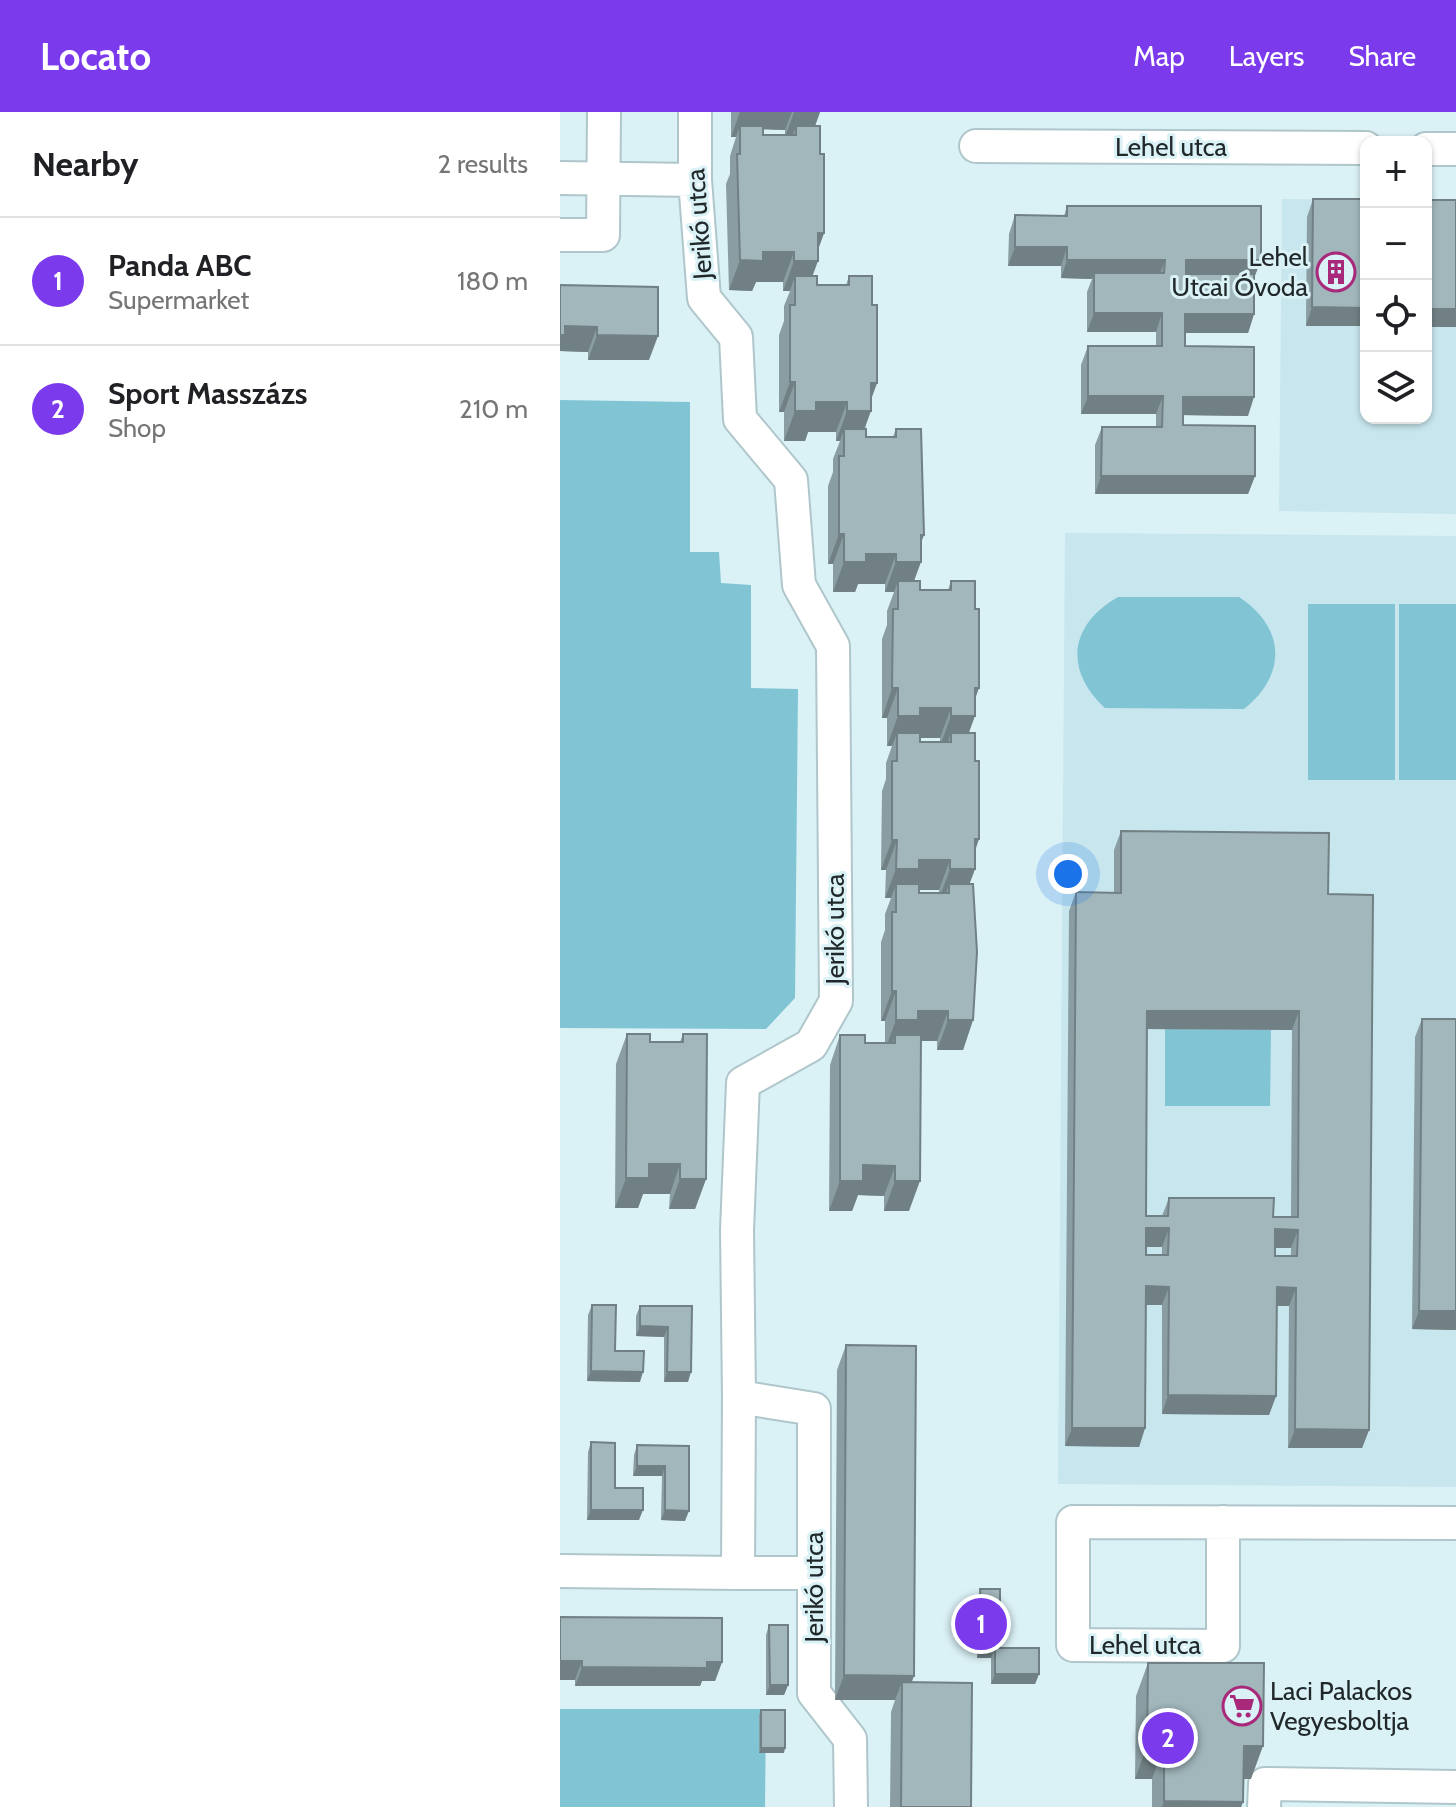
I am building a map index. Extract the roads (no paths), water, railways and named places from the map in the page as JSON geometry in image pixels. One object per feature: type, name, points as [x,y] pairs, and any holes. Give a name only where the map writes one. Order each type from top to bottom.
[{"type":"street","points":[[560,235],[603,235],[604,112]]},
{"type":"street","name":"Jerikó utca","points":[[695,112],[695,180],[704,298],[736,337],[740,419],[791,480],[799,585],[833,646],[836,1001],[811,1045],[743,1083],[737,1230],[739,1397],[814,1409],[814,1693],[850,1739],[851,1807]]},
{"type":"street","name":"Lehel utca","points":[[976,146],[1360,148]]},
{"type":"street","points":[[1432,149],[1456,149]]},
{"type":"street","points":[[560,178],[695,180]]},
{"type":"street","points":[[738,1573],[739,1397]]},
{"type":"street","name":"Lehel utca","points":[[1223,1522],[1223,1646],[1073,1645],[1073,1522],[1223,1522],[1456,1523]]},
{"type":"street","points":[[560,1571],[814,1573]]},
{"type":"street","points":[[1264,1807],[1265,1784],[1317,1796],[1379,1797],[1456,1787]]},
{"type":"place","name":"Lehel Utcai Óvoda","points":[[1336,272]]},
{"type":"place","name":"Panda ABC","points":[[981,1624]]},
{"type":"place","name":"Laci Palackos Vegyesboltja","points":[[1242,1706]]},
{"type":"place","name":"Sport Masszázs","points":[[1168,1738]]}]
